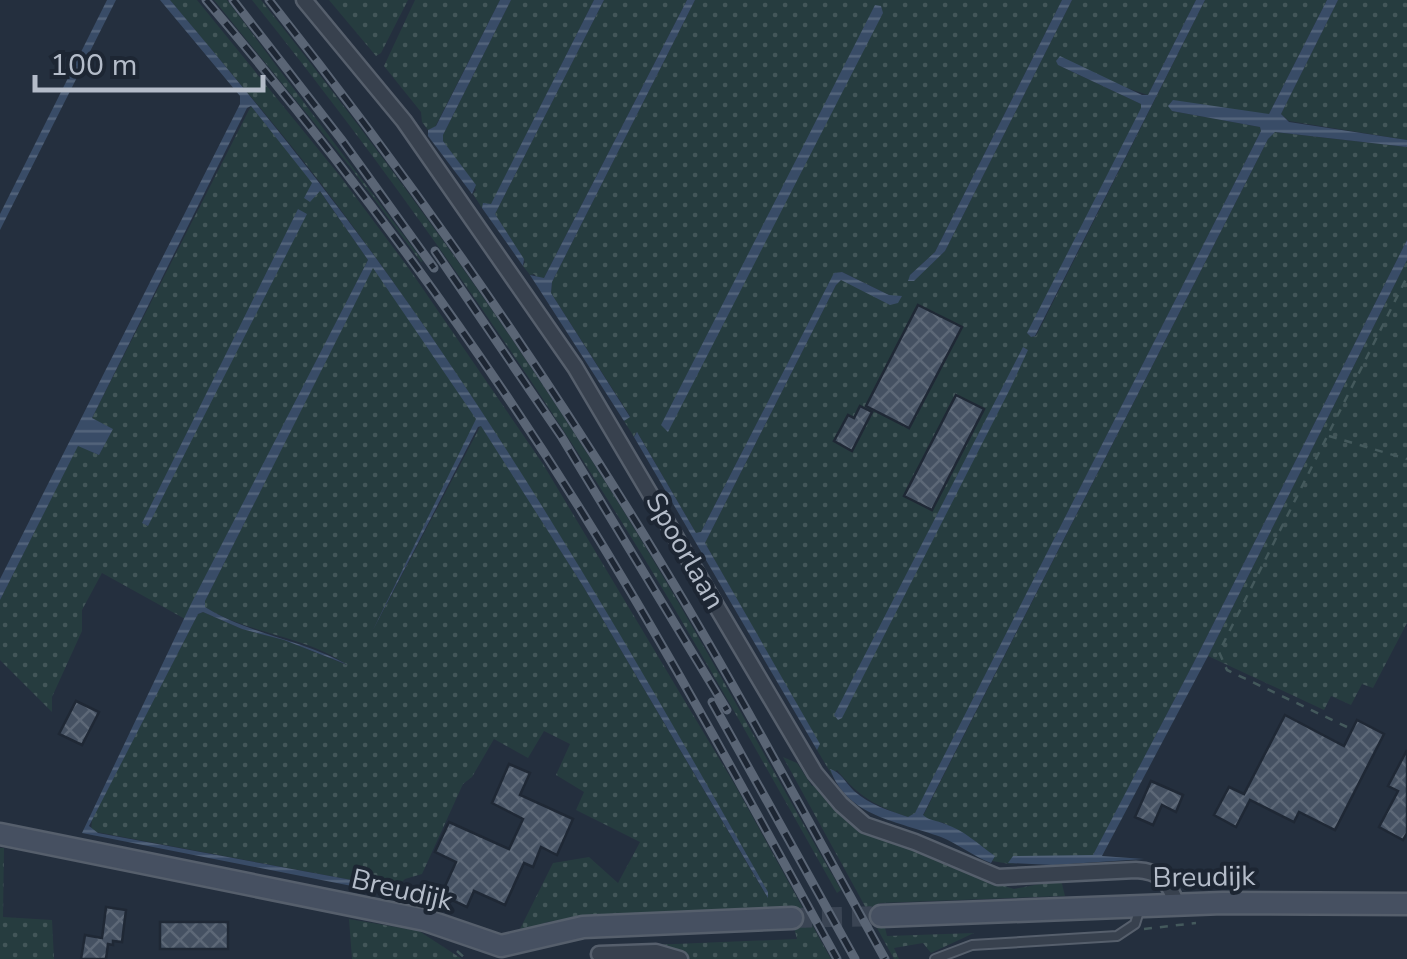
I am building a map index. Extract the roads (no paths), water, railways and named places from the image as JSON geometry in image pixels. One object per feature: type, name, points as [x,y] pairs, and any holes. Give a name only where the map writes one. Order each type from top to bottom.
[{"type":"street","name":"Spoorlaan","points":[[304,0],[404,122],[575,368],[815,772],[841,804],[865,825],[998,877],[1136,870],[1156,873],[1168,882],[1177,905]]},
{"type":"street","name":"Breudijk","points":[[0,834],[425,920],[500,952],[583,927],[792,918]]},
{"type":"street","name":"Breudijk","points":[[881,916],[1177,905],[1407,904]]},
{"type":"street","points":[[598,954],[656,952],[680,959]]},
{"type":"lane","points":[[935,959],[972,945],[1117,936],[1134,924],[1139,906]]},
{"type":"water","points":[[107,0],[116,0],[0,230],[0,214]]},
{"type":"water","points":[[160,0],[170,0],[274,126],[349,222],[480,409],[628,648],[768,898],[583,586],[481,426],[373,630],[476,419],[373,268],[205,601],[205,607],[222,616],[348,665],[203,612],[198,614],[89,826],[98,833],[378,888],[82,833],[191,604],[368,260],[320,191],[310,202],[304,198],[312,183],[251,106],[247,108],[92,418],[113,429],[99,455],[78,446],[0,600],[0,579],[240,104],[240,96]]},
{"type":"water","points":[[500,0],[511,0],[443,135],[443,141],[476,185],[472,194],[428,136],[428,130],[436,126]]},
{"type":"water","points":[[594,0],[604,0],[495,214],[524,259],[523,266],[482,208],[483,203],[491,204]]},
{"type":"water","points":[[687,0],[695,0],[552,282],[551,293],[630,417],[624,421],[530,275],[544,278]]},
{"type":"water","points":[[1062,0],[1072,0],[945,251],[914,281],[908,281],[935,252]]},
{"type":"water","points":[[1196,0],[1205,0],[1035,336],[1031,337],[1027,333],[1141,108],[1141,104],[1056,61],[1060,56],[1148,95]]},
{"type":"water","points":[[1327,0],[1338,0],[1281,114],[1289,122],[1407,140],[1407,147],[1275,132],[1268,139],[923,815],[971,838],[995,856],[991,863],[941,837],[861,807],[848,798],[830,769],[873,804],[908,817],[915,813],[1261,131],[1260,127],[1172,111],[1168,106],[1173,100],[1269,114]]},
{"type":"water","points":[[875,5],[881,6],[883,13],[668,432],[661,425]]},
{"type":"water","points":[[298,209],[307,214],[148,526],[142,523]]},
{"type":"water","points":[[1407,240],[1407,260],[1208,656],[1102,856],[1144,859],[1053,865],[1008,863],[1013,856],[1093,855]]},
{"type":"water","points":[[842,272],[889,295],[902,296],[898,303],[890,305],[841,280],[836,285],[705,543],[820,744],[817,750],[634,437],[637,432],[696,533],[701,532],[834,273]]},
{"type":"water","points":[[1023,347],[1028,350],[1010,389],[838,720],[834,715]]},
{"type":"tunnel","points":[[792,918],[881,916]]},
{"type":"railway","points":[[206,0],[403,249],[539,445],[649,622],[837,959]]},
{"type":"railway","points":[[233,0],[434,268]]},
{"type":"railway","points":[[269,0],[423,204],[567,414],[717,657],[885,959]]},
{"type":"railway","points":[[435,251],[561,436],[727,710]]},
{"type":"railway","points":[[712,702],[855,959]]}]
